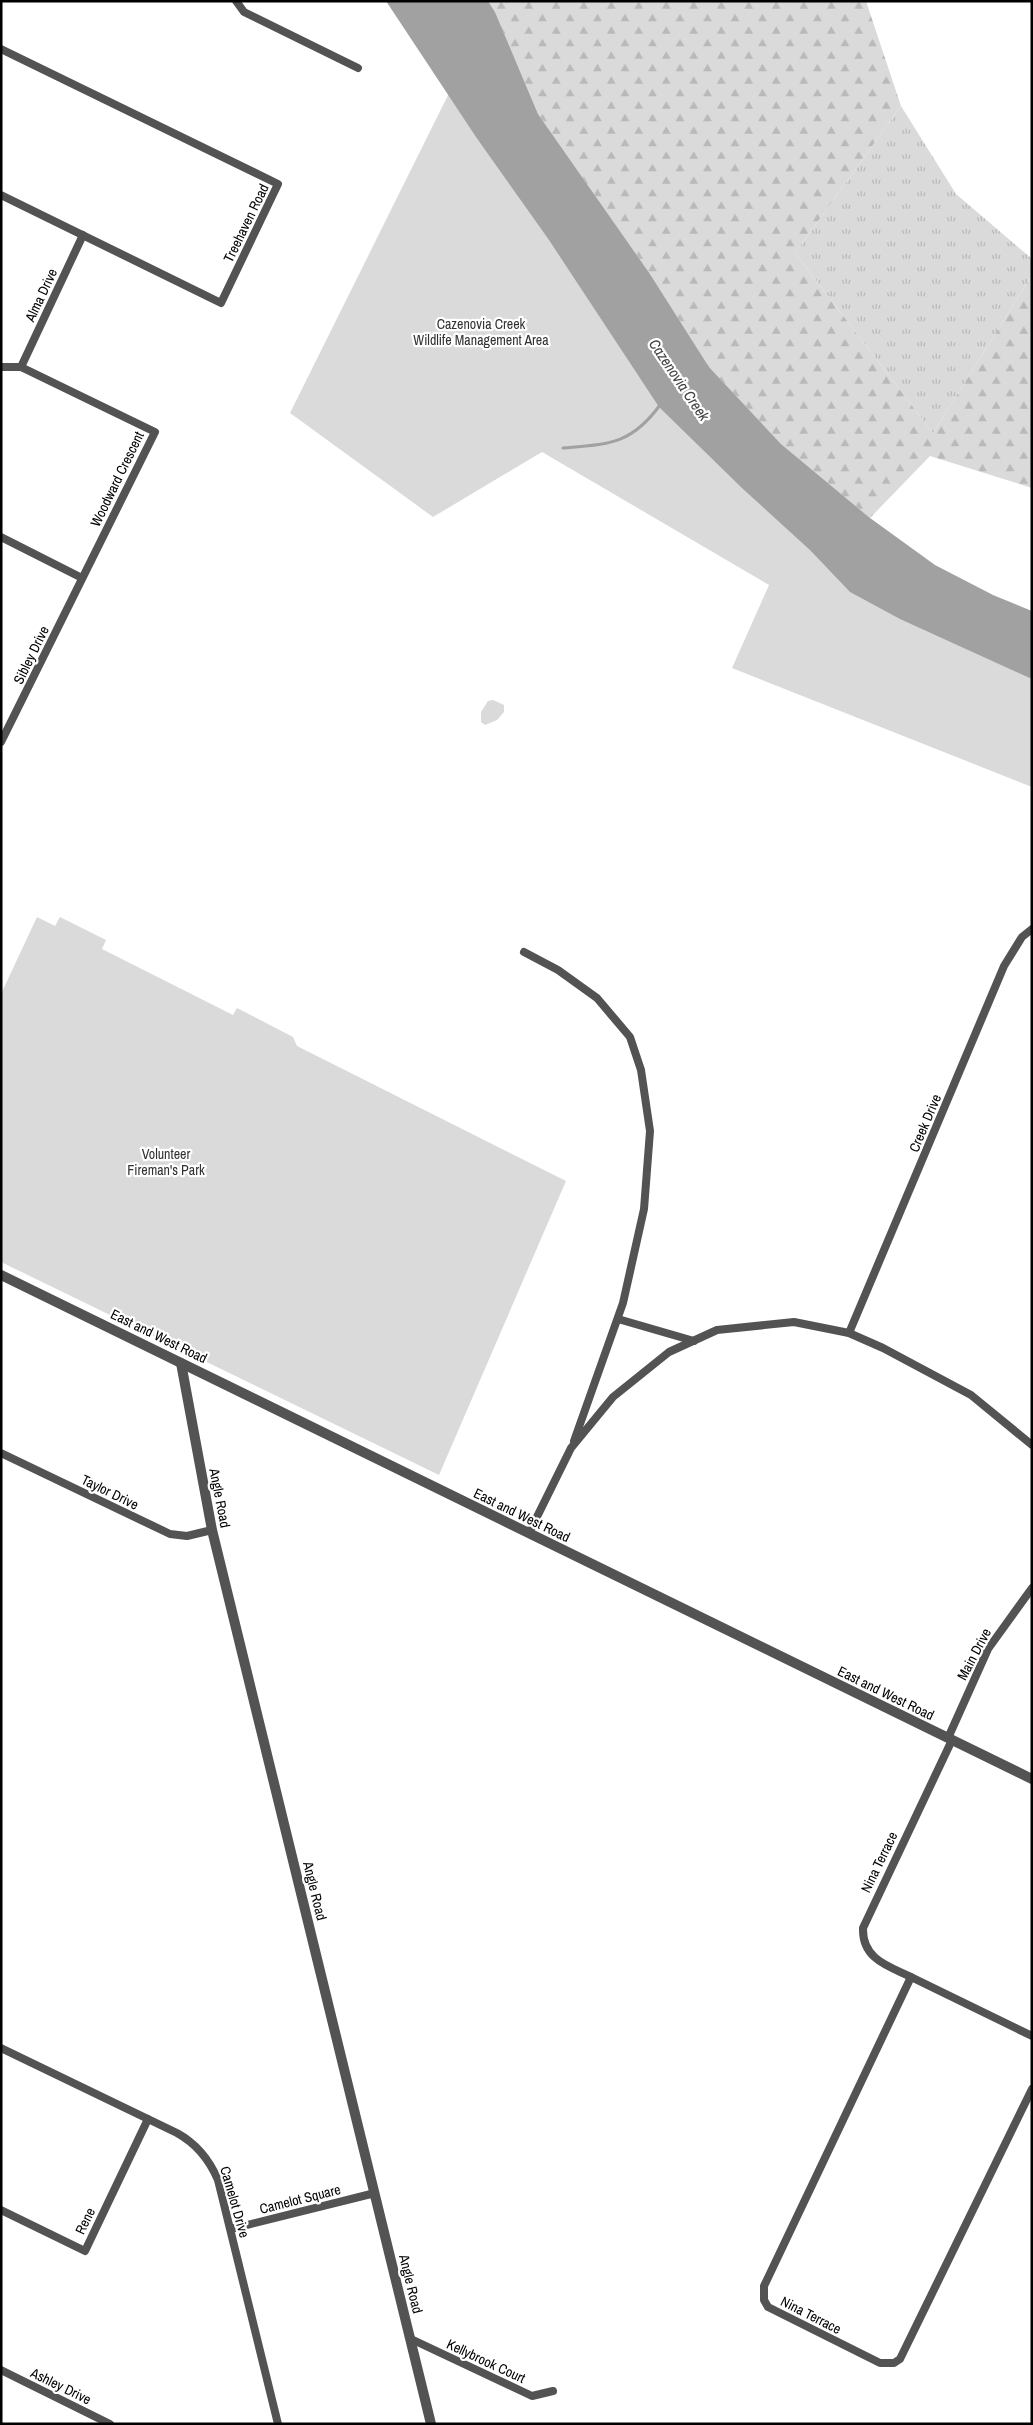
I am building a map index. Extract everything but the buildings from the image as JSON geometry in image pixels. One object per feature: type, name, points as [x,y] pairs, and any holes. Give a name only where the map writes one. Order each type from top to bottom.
[{"type":"street","points":[[236,1],[244,12],[358,68]]},
{"type":"street","name":"Treehaven Road","points":[[1,49],[278,184],[221,303],[1,195]]},
{"type":"street","name":"Alma Drive","points":[[21,367],[83,235]]},
{"type":"street","name":"Woodward Crescent","points":[[1,367],[21,367],[155,432],[82,578]]},
{"type":"street","points":[[1,537],[82,578]]},
{"type":"street","name":"Sibley Drive","points":[[1,742],[82,578]]},
{"type":"street","name":"Creek Drive","points":[[849,1332],[1004,966],[1022,937],[1032,929]]},
{"type":"street","points":[[524,952],[558,970],[597,998],[630,1037],[641,1070],[650,1132],[644,1210],[623,1303],[571,1448],[529,1534]]},
{"type":"street","name":"East and West Road","points":[[1,1275],[1032,1779]]},
{"type":"street","points":[[618,1319],[694,1341]]},
{"type":"street","points":[[571,1448],[613,1397],[669,1352],[716,1330],[794,1322],[849,1332],[883,1348],[971,1395],[1032,1445]]},
{"type":"street","name":"Angle Road","points":[[181,1363],[212,1530],[431,2424]]},
{"type":"street","name":"Taylor Drive","points":[[1,1453],[170,1534],[187,1536],[212,1530]]},
{"type":"street","name":"Main Drive","points":[[950,1739],[988,1649],[1032,1588]]},
{"type":"street","name":"Nina Terrace","points":[[950,1739],[863,1928],[863,1938],[870,1954],[876,1960],[1032,2036]]},
{"type":"street","name":"Nina Terrace","points":[[911,1977],[764,2286],[764,2300],[768,2306],[880,2363],[894,2363],[900,2359],[905,2353],[1032,2089]]},
{"type":"street","name":"Camelot Drive","points":[[1,2048],[184,2137],[205,2156],[218,2180],[278,2424]]},
{"type":"street","name":"Rene","points":[[1,2210],[84,2251],[148,2119]]},
{"type":"street","name":"Camelot Square","points":[[231,2229],[375,2193]]},
{"type":"street","name":"Kellybrook Court","points":[[411,2339],[532,2396],[553,2391]]},
{"type":"street","name":"Ashley Drive","points":[[1,2370],[110,2424]]},
{"type":"green space","points":[[488,1],[866,1],[901,106],[795,253],[933,433],[1032,275],[1032,488],[930,456],[870,518],[781,444],[709,367],[650,274],[538,114],[495,12]]},
{"type":"green space","name":"Cazenovia Creek Wildlife Management Area","points":[[468,55],[669,382],[1032,652],[1032,787],[732,668],[769,585],[542,452],[433,517],[290,413]]},
{"type":"green space","points":[[901,106],[956,194],[1032,259],[1032,275],[933,433],[795,253]]},
{"type":"green space","points":[[493,700],[504,705],[504,712],[497,720],[485,725],[481,722],[481,712],[488,701]]},
{"type":"green space","name":"Volunteer Fireman's Park","points":[[37,917],[55,926],[60,917],[106,940],[102,949],[233,1015],[237,1008],[293,1037],[297,1046],[566,1181],[439,1475],[1,1262],[1,994]]},
{"type":"water","name":"Cazenovia Creek","points":[[386,1],[488,1],[495,12],[538,114],[650,274],[709,367],[781,444],[870,518],[935,565],[993,595],[1032,611],[1032,679],[900,619],[850,592],[810,550],[743,489],[659,407],[549,240],[476,137]]},
{"type":"waterway","points":[[563,448],[618,440],[639,428],[660,405]]}]
